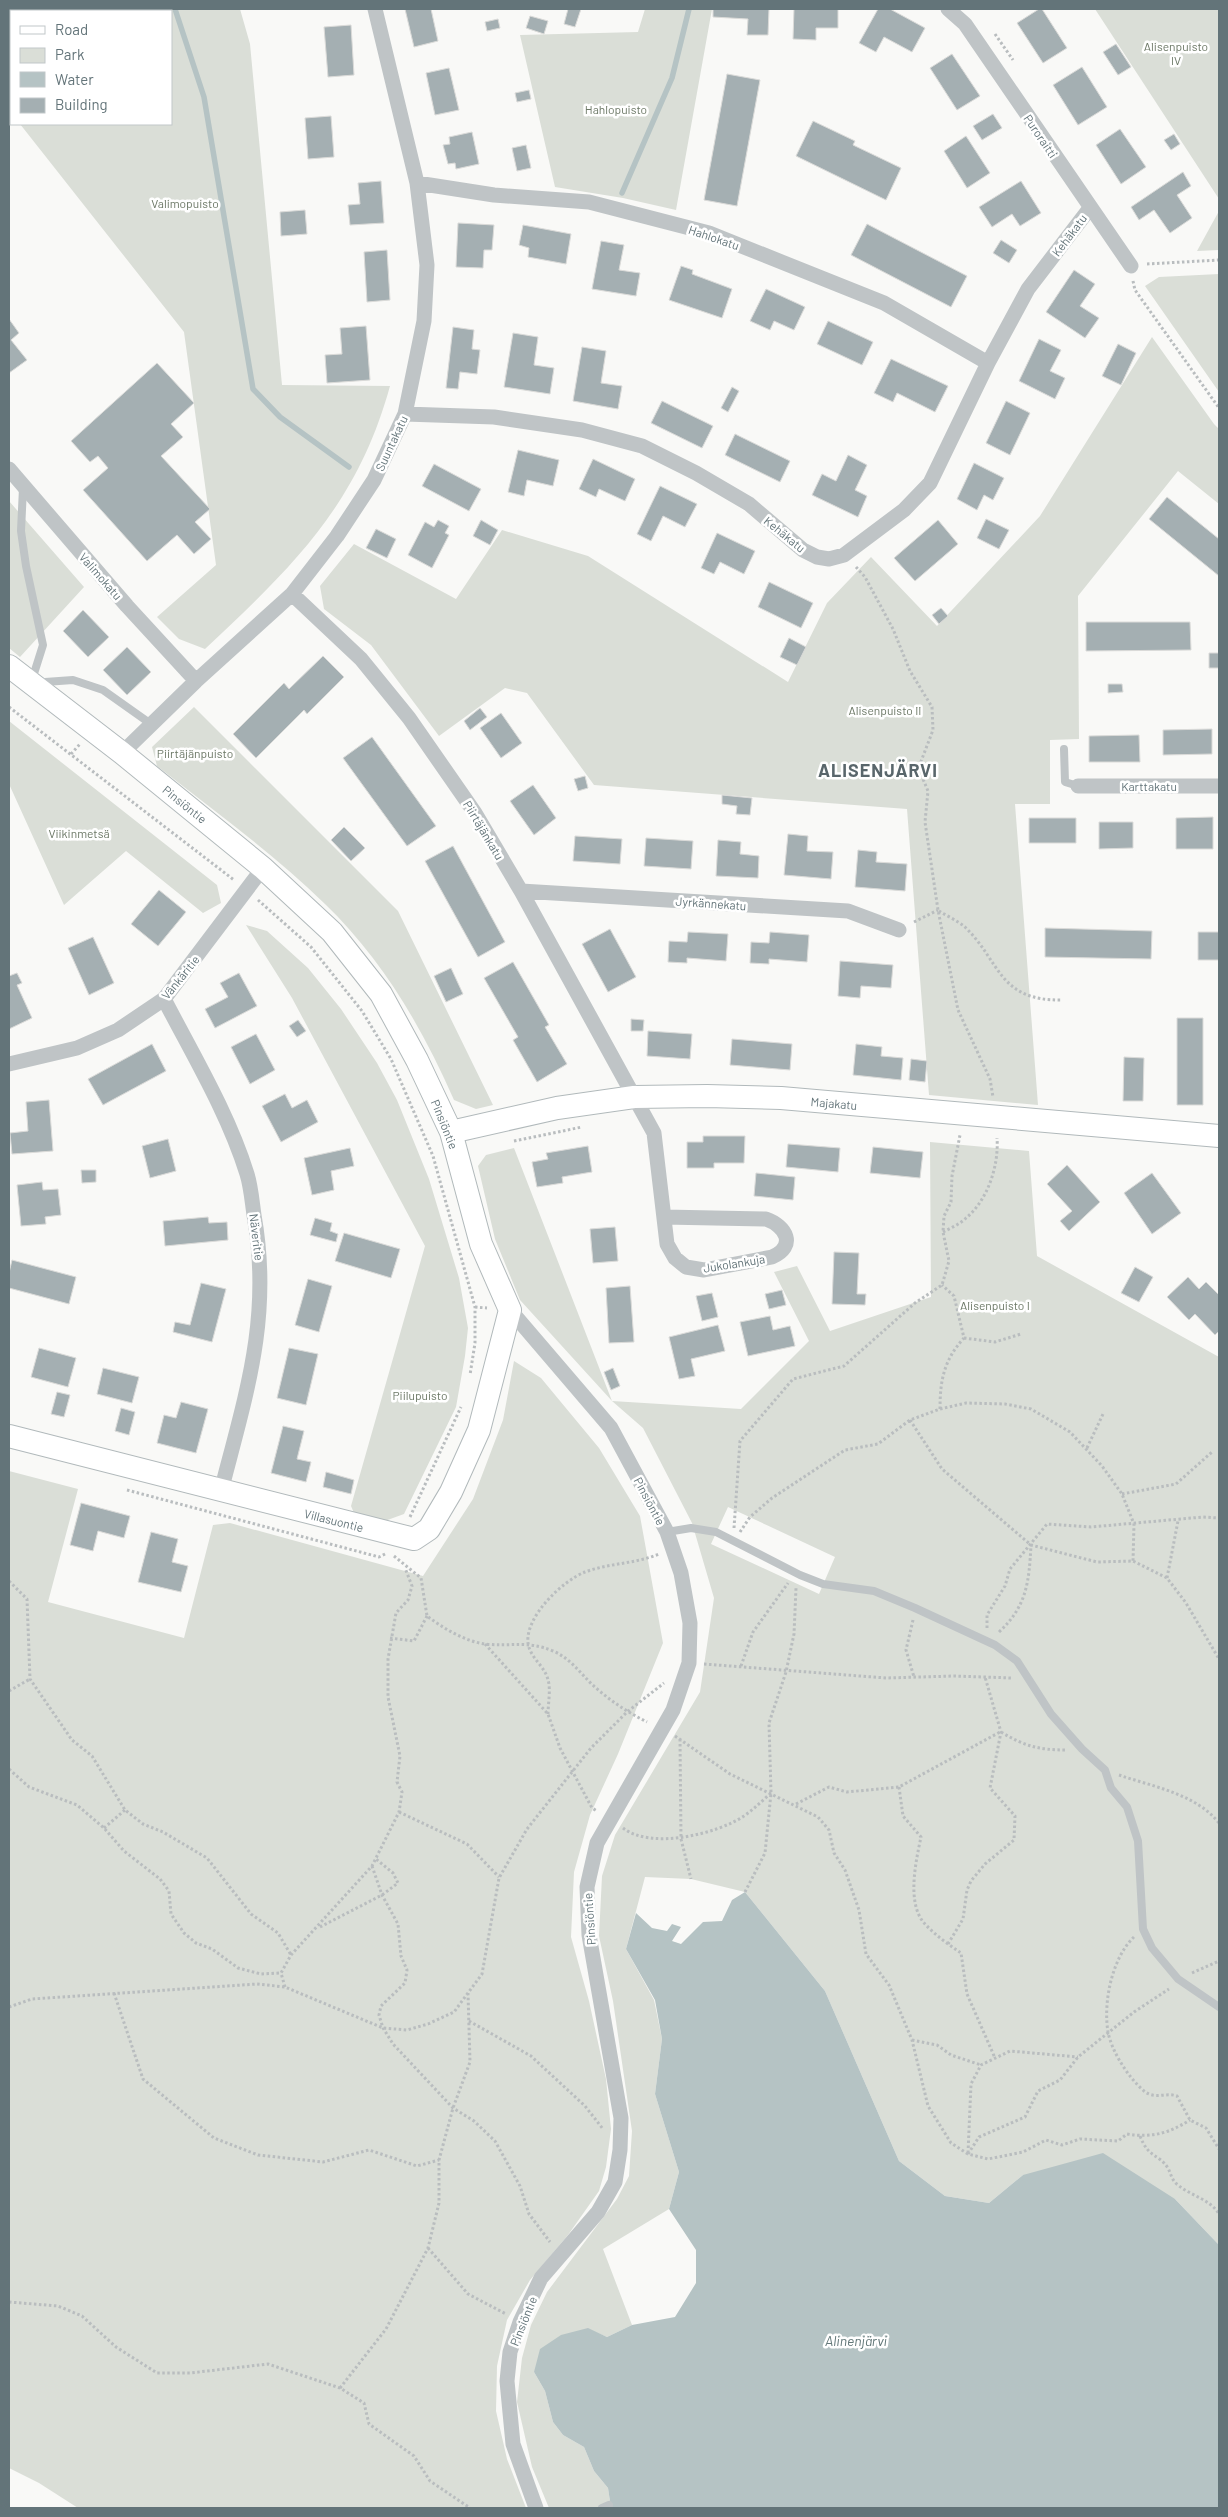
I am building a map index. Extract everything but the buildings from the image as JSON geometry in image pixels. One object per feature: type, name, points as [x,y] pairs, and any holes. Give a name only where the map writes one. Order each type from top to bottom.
[{"type":"street","name":"Suuntakatu","points":[[122,753],[196,681],[292,594],[337,536],[374,480],[405,414],[424,312],[426,265],[417,183],[375,9]]},
{"type":"street","name":"Puroraitti","points":[[948,9],[965,24],[1131,266]]},
{"type":"street","name":"Hahlokatu","points":[[417,183],[494,196],[589,202],[709,233],[884,303],[988,363]]},
{"type":"street","name":"Kehäkatu","points":[[405,414],[494,417],[582,430],[642,446],[696,473],[749,504],[803,550],[823,558],[844,555],[904,510],[930,483],[988,363],[1028,289],[1090,208]]},
{"type":"street","name":"Valimokatu","points":[[9,469],[23,488],[196,681]]},
{"type":"street","name":"Piirtäjänkatu","points":[[292,594],[362,659],[409,718],[475,813],[634,1098]]},
{"type":"street","name":"Pinsiöntie","points":[[9,666],[122,753],[263,868],[332,932],[381,994],[454,1142],[481,1244],[510,1310],[611,1428],[667,1532],[681,1573],[690,1623],[689,1663],[673,1710],[597,1843],[587,1886],[588,1935],[621,2118],[620,2150],[615,2182],[598,2212],[541,2278],[520,2322],[510,2352],[507,2381],[513,2444],[536,2508]]},
{"type":"street","name":"Karttakatu","points":[[1078,786],[1219,786]]},
{"type":"street","name":"Vänkäritie","points":[[9,1064],[77,1048],[118,1030],[164,998],[263,868]]},
{"type":"street","name":"Jyrkännekatu","points":[[520,891],[848,911],[899,930]]},
{"type":"street","name":"Näveritie","points":[[164,998],[237,1148],[247,1174],[257,1231],[261,1276],[259,1330],[249,1382],[221,1491]]},
{"type":"street","name":"Majakatu","points":[[454,1142],[557,1108],[634,1098],[707,1096],[781,1098],[994,1131],[1219,1136]]},
{"type":"street","name":"Jukolankuja","points":[[634,1098],[654,1133],[667,1244],[675,1258],[686,1267],[704,1270],[772,1257],[781,1253],[786,1245],[785,1232],[779,1223],[766,1219],[664,1217]]},
{"type":"street","name":"Villasuontie","points":[[9,1436],[221,1491],[395,1544],[414,1539],[429,1529],[451,1492],[479,1430],[510,1310]]},
{"type":"lane","points":[[23,488],[21,531],[26,566],[43,645],[31,683],[73,680],[103,690],[151,724]]},
{"type":"lane","points":[[1064,749],[1065,782],[1078,786]]},
{"type":"lane","points":[[667,1532],[691,1528],[716,1532],[797,1574],[823,1584],[874,1591],[915,1608],[991,1643],[1017,1661],[1030,1678],[1051,1714],[1082,1750],[1105,1770],[1111,1788],[1127,1807],[1138,1841],[1143,1929],[1152,1948],[1178,1979],[1219,2007]]},
{"type":"path","points":[[1219,260],[1131,266],[1135,290],[1219,408]]},
{"type":"path","points":[[844,555],[865,577],[893,629],[910,671],[932,707],[933,730],[920,764],[928,791],[925,822],[938,910],[958,1010],[990,1079],[994,1131],[998,1152],[990,1185],[976,1209],[965,1220],[943,1232]]},
{"type":"path","points":[[9,707],[247,890],[310,947],[362,1011],[391,1059],[433,1156],[475,1307],[475,1343],[469,1381]]},
{"type":"path","points":[[899,930],[938,910]]},
{"type":"path","points":[[938,910],[965,927],[1010,986],[1042,1000],[1062,1000]]},
{"type":"path","points":[[505,1143],[590,1126]]},
{"type":"path","points":[[994,1131],[1007,1139]]},
{"type":"path","points":[[950,1134],[969,1136]]},
{"type":"path","points":[[734,1541],[740,1441],[793,1379],[844,1366],[915,1303],[942,1285],[949,1261],[943,1232],[944,1216],[951,1202],[952,1176],[960,1135]]},
{"type":"path","points":[[433,1156],[454,1142]]},
{"type":"path","points":[[942,1285],[954,1296],[964,1338]]},
{"type":"path","points":[[964,1338],[995,1342],[1021,1334]]},
{"type":"path","points":[[940,1409],[943,1370],[953,1350],[964,1338]]},
{"type":"path","points":[[124,1489],[379,1556],[395,1544],[463,1402]]},
{"type":"path","points":[[734,1541],[750,1517],[772,1498],[845,1450],[878,1444],[910,1420],[940,1409],[966,1403],[1005,1404],[1031,1409],[1070,1432],[1087,1448],[1122,1494],[1134,1524],[1133,1561]]},
{"type":"path","points":[[1087,1448],[1103,1414]]},
{"type":"path","points":[[910,1420],[942,1469],[1030,1544],[1097,1562],[1133,1561],[1167,1578],[1186,1603],[1219,1660]]},
{"type":"path","points":[[1122,1494],[1176,1484],[1212,1452]]},
{"type":"path","points":[[991,1643],[987,1615],[1005,1586],[1010,1569],[1047,1524],[1091,1527],[1178,1521],[1202,1517],[1219,1518]]},
{"type":"path","points":[[1167,1578],[1178,1521]]},
{"type":"path","points":[[285,1986],[281,1973],[291,1954],[316,1930],[372,1866],[398,1812],[402,1792],[398,1782],[400,1756],[388,1697],[390,1638],[396,1613],[408,1600],[412,1586],[395,1544]]},
{"type":"path","points":[[991,1643],[999,1632],[1012,1620],[1023,1601],[1030,1575],[1030,1544]]},
{"type":"path","points":[[548,1714],[549,1680],[541,1665],[532,1656],[528,1643],[530,1625],[536,1614],[559,1590],[584,1572],[644,1560],[673,1548]]},
{"type":"path","points":[[390,1638],[414,1640],[427,1616],[421,1578],[405,1567]]},
{"type":"path","points":[[741,1666],[753,1632],[797,1574]]},
{"type":"path","points":[[745,1892],[765,1853],[771,1793],[769,1723],[786,1672],[794,1634],[797,1574]]},
{"type":"path","points":[[9,1581],[27,1599],[30,1679],[72,1740],[92,1756],[125,1810],[143,1824],[162,1832],[207,1858],[251,1914],[278,1933],[291,1954]]},
{"type":"path","points":[[914,1677],[906,1650],[915,1608]]},
{"type":"path","points":[[427,1616],[444,1629],[485,1644],[528,1643],[554,1652],[580,1670],[595,1688],[627,1712],[662,1730]]},
{"type":"path","points":[[485,1644],[548,1714],[572,1772],[592,1808],[610,1818],[628,1832],[652,1838],[681,1839],[743,1816],[771,1793]]},
{"type":"path","points":[[9,2007],[32,1999],[257,1984],[285,1986],[383,2028],[407,2030],[428,2024],[454,2012],[482,1974],[499,1878],[527,1829],[591,1748],[627,1712],[689,1663],[741,1666],[786,1672],[886,1678],[1030,1678]]},
{"type":"path","points":[[948,1944],[962,1919],[967,1890],[971,1881],[985,1864],[1014,1840],[1015,1816],[990,1788],[1001,1732],[985,1677]]},
{"type":"path","points":[[9,1691],[30,1679]]},
{"type":"path","points":[[796,1804],[829,1787],[847,1792],[899,1787],[1001,1732]]},
{"type":"path","points":[[1001,1732],[1023,1745],[1048,1750],[1082,1750]]},
{"type":"path","points":[[691,1880],[681,1839],[680,1738],[730,1774],[796,1804],[818,1817],[829,1830],[834,1853],[845,1870],[859,1910],[866,1954],[889,1985],[912,2040],[928,2106],[951,2143],[968,2154],[988,2159],[1023,2152],[1046,2140],[1062,2145],[1080,2139],[1118,2141],[1127,2134],[1140,2136],[1170,2132],[1190,2120]]},
{"type":"path","points":[[9,1769],[29,1787],[76,1805],[104,1828],[124,1850],[160,1879],[169,1891],[172,1914],[184,1933],[196,1943],[212,1949],[238,1968],[261,1974],[281,1973]]},
{"type":"path","points":[[1105,1770],[1184,1797],[1210,1811],[1219,1823]]},
{"type":"path","points":[[899,1787],[903,1816],[921,1837],[913,1877],[918,1911],[923,1923],[961,1953],[967,1994],[996,2058]]},
{"type":"path","points":[[104,1828],[125,1810]]},
{"type":"path","points":[[398,1812],[467,1844],[499,1878]]},
{"type":"path","points":[[316,1930],[339,1915],[382,1895],[398,1883],[397,1877],[376,1859]]},
{"type":"path","points":[[372,1866],[382,1895],[398,1924],[401,1956],[407,1970],[405,1983],[381,2006],[379,2015],[383,2028],[393,2044],[453,2108],[474,2121],[495,2141],[520,2186],[530,2214],[561,2256]]},
{"type":"path","points":[[1143,1929],[1127,1944],[1115,1968],[1108,2006],[1108,2032],[1120,2061],[1145,2092],[1157,2097],[1177,2096],[1190,2120],[1206,2128],[1219,2148]]},
{"type":"path","points":[[968,2154],[980,2137],[1025,2117],[1038,2091],[1060,2080],[1078,2057],[1134,2012],[1163,1995],[1178,1979],[1219,1961]]},
{"type":"path","points":[[114,1993],[143,2079],[214,2138],[258,2155],[323,2162],[369,2150],[417,2166],[439,2160]]},
{"type":"path","points":[[340,2388],[386,2329],[428,2248],[439,2204],[439,2160],[453,2108],[470,2062],[468,1993]]},
{"type":"path","points":[[469,2021],[531,2056],[585,2106],[620,2150]]},
{"type":"path","points":[[912,2040],[937,2045],[951,2055],[982,2065]]},
{"type":"path","points":[[968,2154],[971,2084],[982,2065],[1010,2051],[1078,2057]]},
{"type":"path","points":[[1140,2136],[1145,2150],[1167,2167],[1175,2184],[1191,2195],[1214,2205],[1219,2214]]},
{"type":"path","points":[[428,2248],[468,2294],[520,2322]]},
{"type":"path","points":[[9,2302],[58,2306],[82,2316],[116,2347],[157,2373],[190,2373],[268,2364],[340,2388],[364,2402],[369,2424],[414,2456],[430,2481],[470,2508]]},
{"type":"green space","name":"Valimopuisto","points":[[9,9],[240,9],[250,44],[282,385],[390,386],[376,428],[359,466],[340,500],[318,532],[266,590],[205,649],[179,639],[157,617],[216,565],[184,332],[21,125],[172,125],[172,10],[10,10],[10,110]]},
{"type":"green space","name":"Hahlopuisto","points":[[645,9],[712,9],[676,210],[623,198],[555,187],[520,35],[638,32]]},
{"type":"green space","name":"Alisenpuisto IV","points":[[1095,9],[1219,9],[1219,199]]},
{"type":"green space","points":[[1219,211],[1219,250],[1197,251]]},
{"type":"green space","points":[[1219,274],[1219,392],[1145,286],[1159,277]]},
{"type":"green space","name":"Alisenpuisto II","points":[[1152,337],[1219,429],[1219,504],[1178,471],[1078,596],[1079,739],[1050,740],[1050,804],[1015,804],[1038,1105],[929,1095],[907,809],[594,785],[527,693],[505,688],[439,736],[371,645],[324,609],[320,586],[354,544],[456,599],[502,530],[588,556],[788,682],[827,603],[871,557],[937,626],[1040,516]]},
{"type":"green space","points":[[9,501],[84,587],[20,657],[9,648]]},
{"type":"green space","name":"Piirtäjänpuisto","points":[[194,707],[398,911],[493,1105],[476,1109],[454,1100],[428,1046],[399,995],[346,925],[285,867],[157,766],[152,747]]},
{"type":"green space","name":"Viikinmetsä","points":[[9,721],[217,885],[221,903],[203,913],[126,851],[64,905],[9,784]]},
{"type":"green space","name":"Piilupuisto","points":[[246,925],[267,931],[308,968],[341,1009],[377,1063],[397,1100],[429,1179],[459,1278],[468,1328],[456,1407],[404,1514],[382,1522],[354,1513],[351,1506],[425,1246],[292,998]]},
{"type":"green space","name":"Alisenpuisto I","points":[[930,1142],[1029,1151],[1037,1256],[1219,1357],[1219,2245],[1175,2199],[1023,2175],[989,2203],[945,2196],[899,2161],[825,1991],[745,1892],[691,1879],[645,1877],[626,1949],[654,2000],[662,2039],[655,2094],[679,2172],[669,2209],[603,2249],[632,2325],[607,2337],[588,2329],[534,2372],[545,2391],[553,2422],[563,2435],[584,2447],[594,2471],[608,2488],[611,2508],[549,2508],[532,2467],[517,2402],[522,2358],[531,2325],[547,2292],[617,2199],[629,2176],[632,2131],[613,2001],[599,1936],[602,1876],[615,1835],[700,1692],[714,1598],[692,1523],[643,1428],[612,1401],[741,1409],[809,1341],[774,1272],[797,1266],[830,1331],[931,1297]],"holes":[[[728,1507],[835,1557],[819,1594],[711,1544]]]},
{"type":"green space","points":[[514,1148],[612,1401],[520,1300],[495,1239],[478,1166],[486,1155]]},
{"type":"green space","points":[[514,1361],[541,1378],[599,1448],[640,1516],[663,1643],[618,1754],[590,1815],[574,1872],[571,1937],[589,2001],[606,2079],[611,2129],[606,2167],[599,2191],[568,2235],[530,2280],[507,2320],[497,2366],[496,2411],[507,2459],[526,2508],[78,2508],[39,2483],[9,2468],[9,1471],[78,1489],[48,1602],[184,1638],[213,1525],[230,1523],[423,1576],[473,1499],[503,1420]]},
{"type":"water","name":"Alinenjärvi","points":[[745,1892],[825,1991],[899,2161],[945,2196],[989,2203],[1023,2175],[1103,2153],[1175,2199],[1219,2245],[1219,2508],[611,2508],[608,2488],[594,2471],[584,2447],[563,2435],[553,2422],[545,2391],[534,2372],[540,2349],[561,2335],[588,2328],[607,2337],[632,2325],[675,2317],[696,2283],[696,2250],[669,2209],[679,2172],[655,2094],[662,2039],[655,2000],[626,1949],[636,1913],[652,1928],[667,1931],[672,1924],[681,1927],[672,1941],[681,1944],[703,1922],[722,1921],[732,1900]]},
{"type":"waterway","points":[[175,9],[204,97],[253,389],[280,417],[349,467]]},
{"type":"waterway","points":[[622,193],[672,78],[689,9]]},
{"type":"district","name":"ALISENJÄRVI","points":[[878,770]]}]
